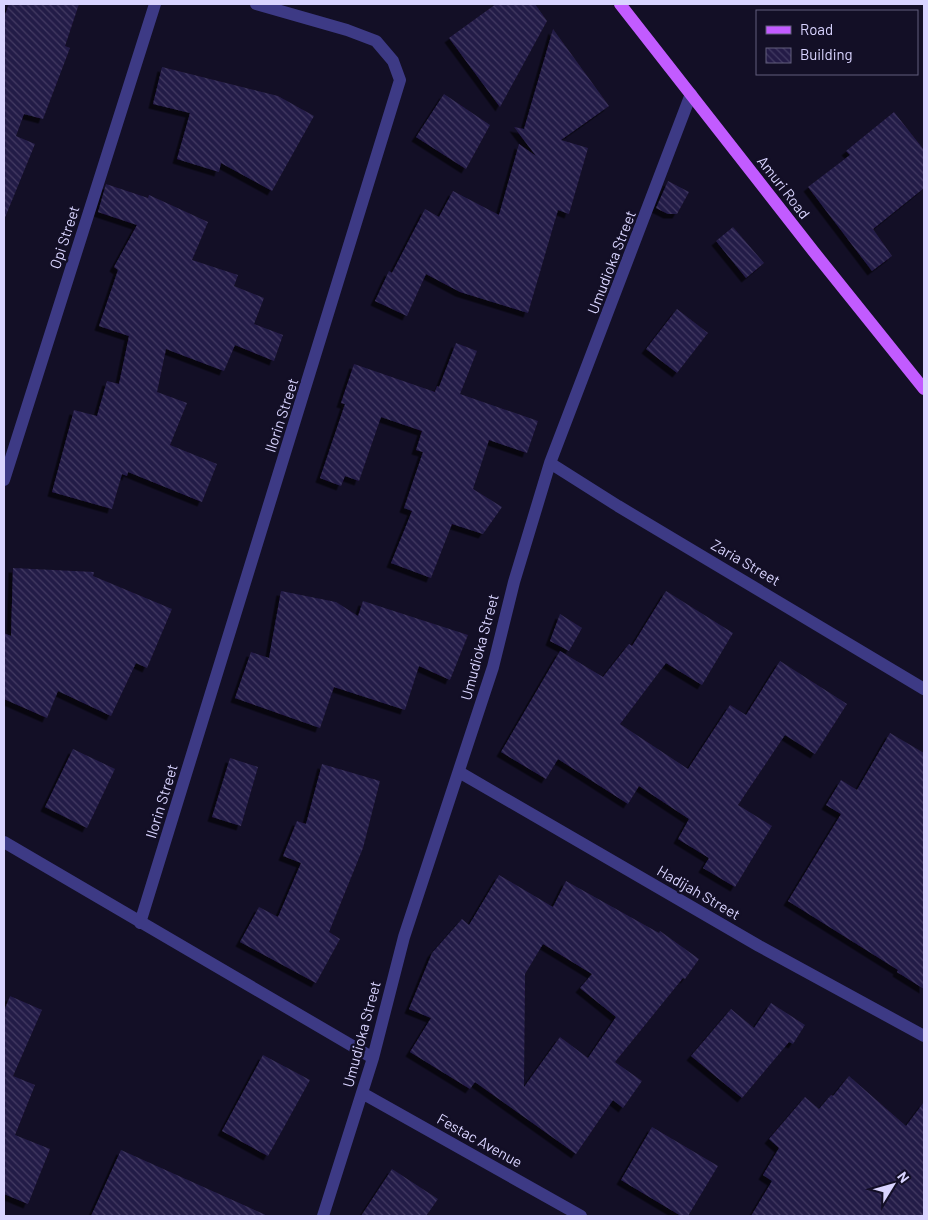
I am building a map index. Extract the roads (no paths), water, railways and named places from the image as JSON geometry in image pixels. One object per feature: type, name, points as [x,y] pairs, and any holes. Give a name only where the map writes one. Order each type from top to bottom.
[{"type":"main road","name":"Amuri Road","points":[[620,4],[924,389]]},
{"type":"street","name":"Opi Street","points":[[4,480],[156,4]]},
{"type":"street","name":"Ilorin Street","points":[[140,924],[400,80],[393,61],[376,41],[346,30],[256,4]]},
{"type":"street","name":"Umudioka Street","points":[[323,1216],[373,1058],[404,937],[493,668],[514,582],[550,463],[692,94]]},
{"type":"street","name":"Zaria Street","points":[[550,463],[618,506],[924,689]]},
{"type":"street","name":"Hadijah Street","points":[[459,772],[759,946],[924,1036]]},
{"type":"street","points":[[4,842],[140,924],[373,1058]]},
{"type":"street","name":"Festac Avenue","points":[[362,1093],[581,1216]]}]
